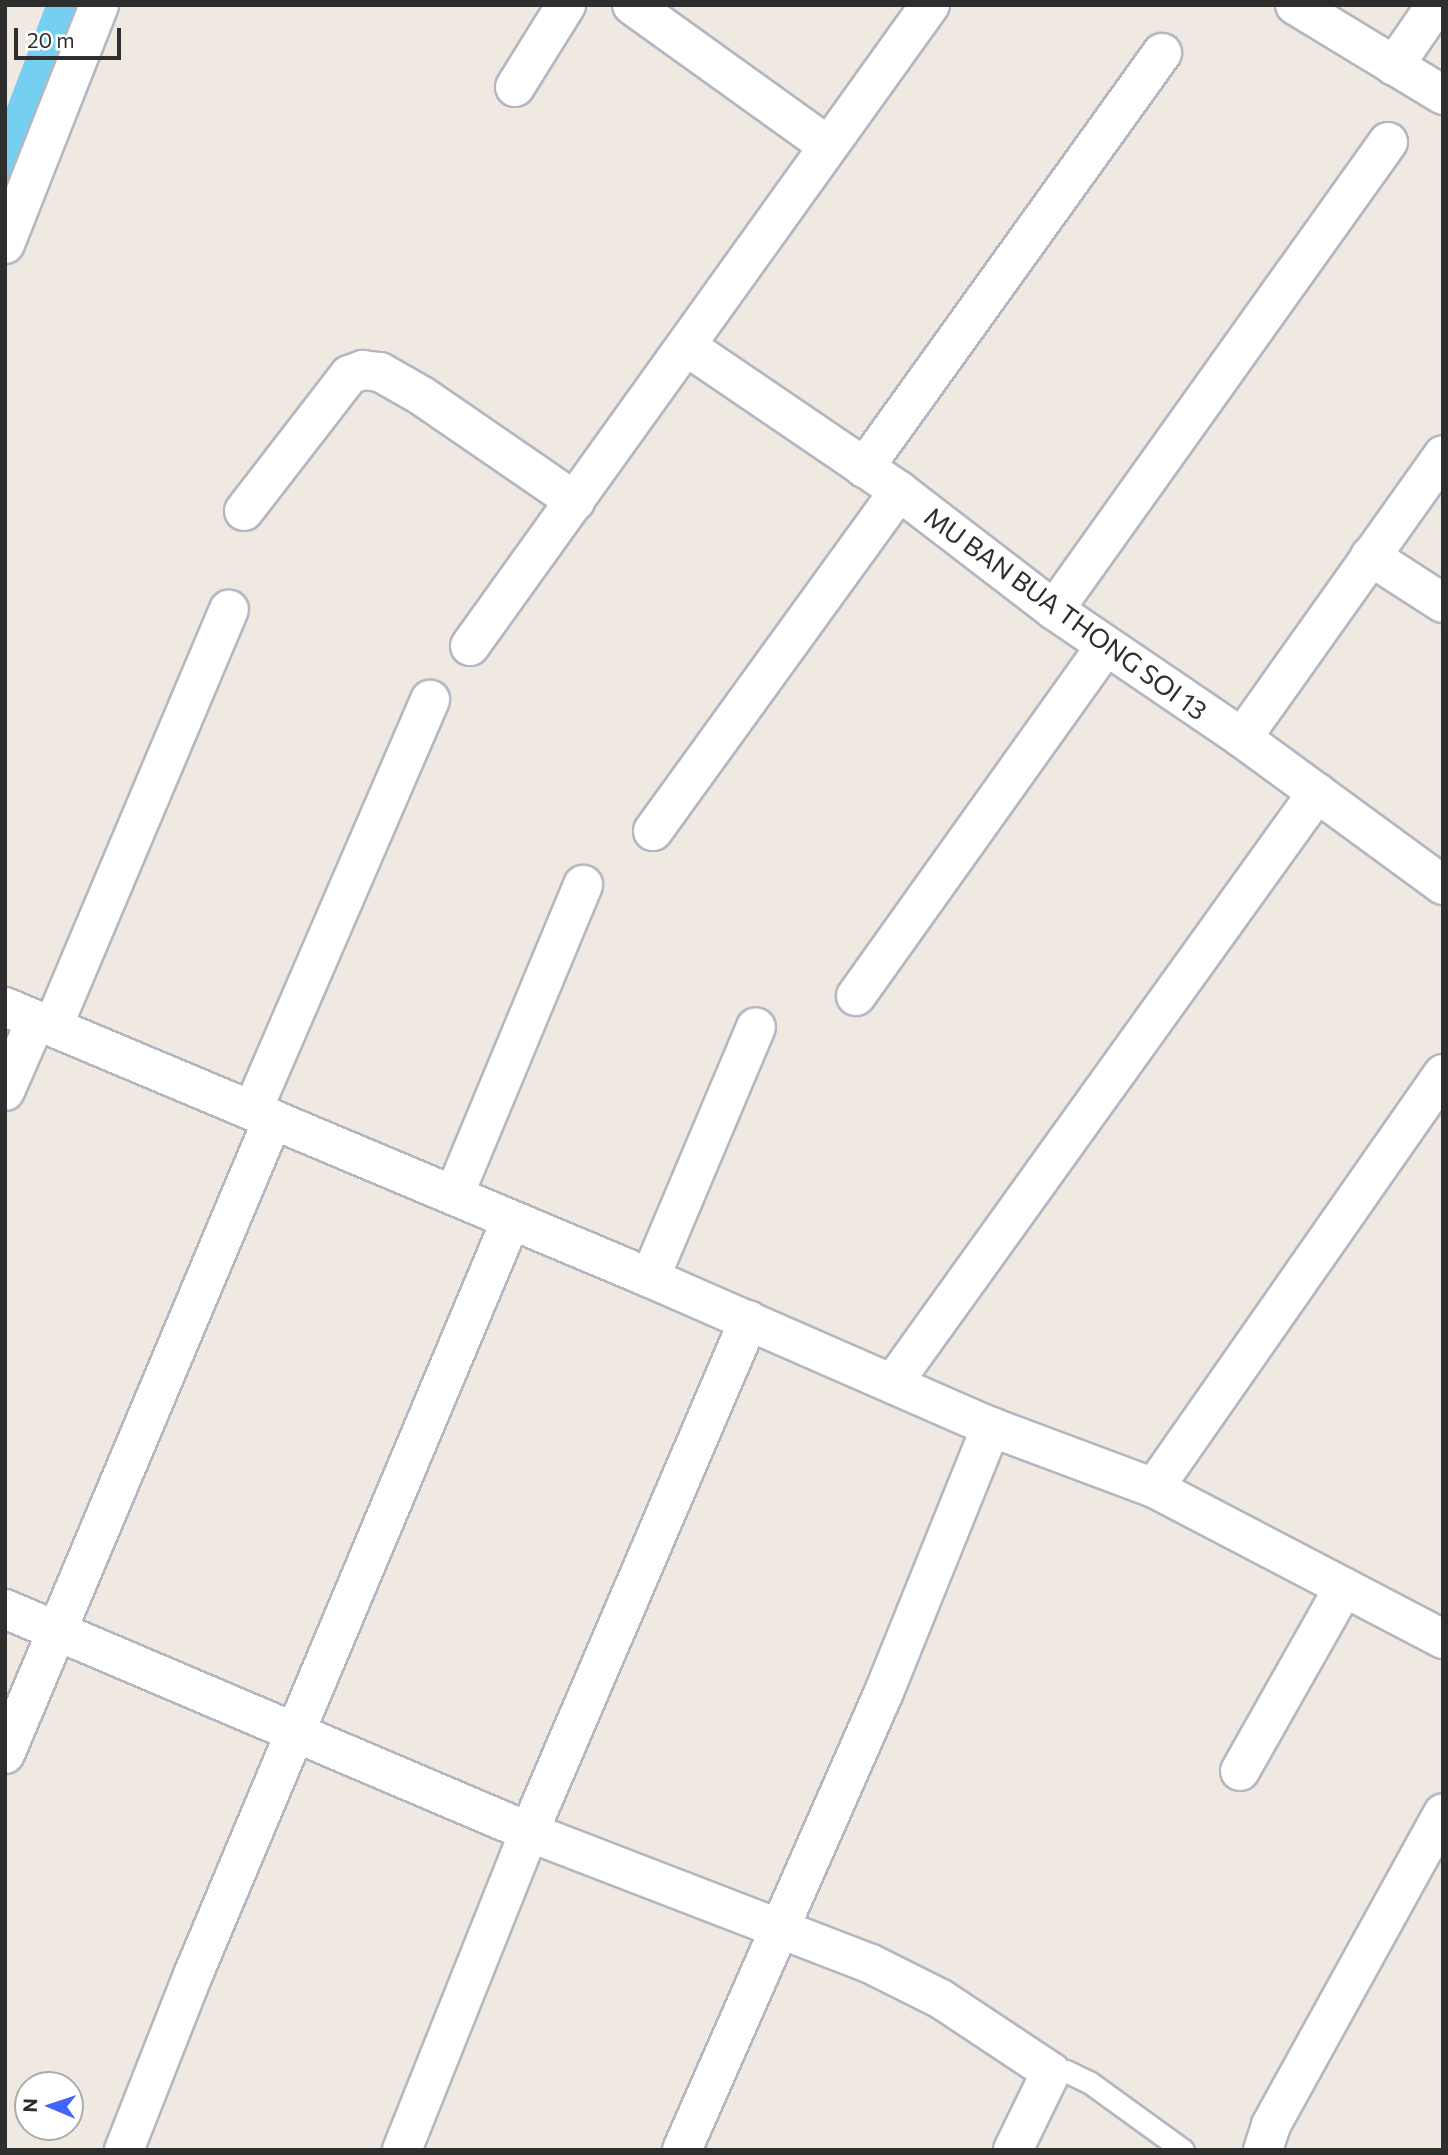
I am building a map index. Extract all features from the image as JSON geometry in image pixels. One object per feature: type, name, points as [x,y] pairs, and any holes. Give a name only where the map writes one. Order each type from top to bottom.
[{"type":"street","points":[[5,244],[99,5]]},
{"type":"street","points":[[514,87],[566,5]]},
{"type":"street","points":[[470,646],[930,5]]},
{"type":"street","points":[[1295,5],[1443,95]]},
{"type":"street","points":[[1395,66],[1436,5]]},
{"type":"street","points":[[653,11],[827,145]]},
{"type":"street","points":[[864,468],[1162,53]]},
{"type":"street","points":[[1054,610],[1388,142]]},
{"type":"street","name":"MU BAN BUA THONG SOI 13","points":[[686,346],[899,491],[1054,610],[1242,738],[1443,885]]},
{"type":"street","points":[[244,511],[349,375],[363,370],[380,372],[422,396],[575,500]]},
{"type":"street","points":[[1242,738],[1443,455]]},
{"type":"street","points":[[653,831],[899,491]]},
{"type":"street","points":[[1370,556],[1443,603]]},
{"type":"street","points":[[5,1091],[32,1017],[229,610]]},
{"type":"street","points":[[856,996],[1106,646]]},
{"type":"street","points":[[5,1754],[58,1630],[430,699]]},
{"type":"street","points":[[892,1383],[1317,793]]},
{"type":"street","points":[[454,1195],[583,885]]},
{"type":"street","points":[[32,1017],[750,1320],[991,1427],[1154,1488],[1443,1639]]},
{"type":"street","points":[[650,1278],[756,1027]]},
{"type":"street","points":[[1154,1488],[1443,1074]]},
{"type":"street","points":[[124,2150],[294,1733],[511,1220]]},
{"type":"street","points":[[402,2150],[529,1832],[750,1320]]},
{"type":"street","points":[[682,2150],[780,1930],[991,1427]]},
{"type":"street","points":[[1240,1771],[1344,1587]]},
{"type":"street","points":[[5,1609],[529,1832],[869,1963],[941,1999],[1051,2071],[1013,2150]]},
{"type":"street","points":[[1263,2150],[1271,2125],[1443,1813]]},
{"type":"lane","points":[[1051,2071],[1066,2071],[1089,2082],[1183,2150]]},
{"type":"waterway","points":[[5,166],[66,5]]}]
